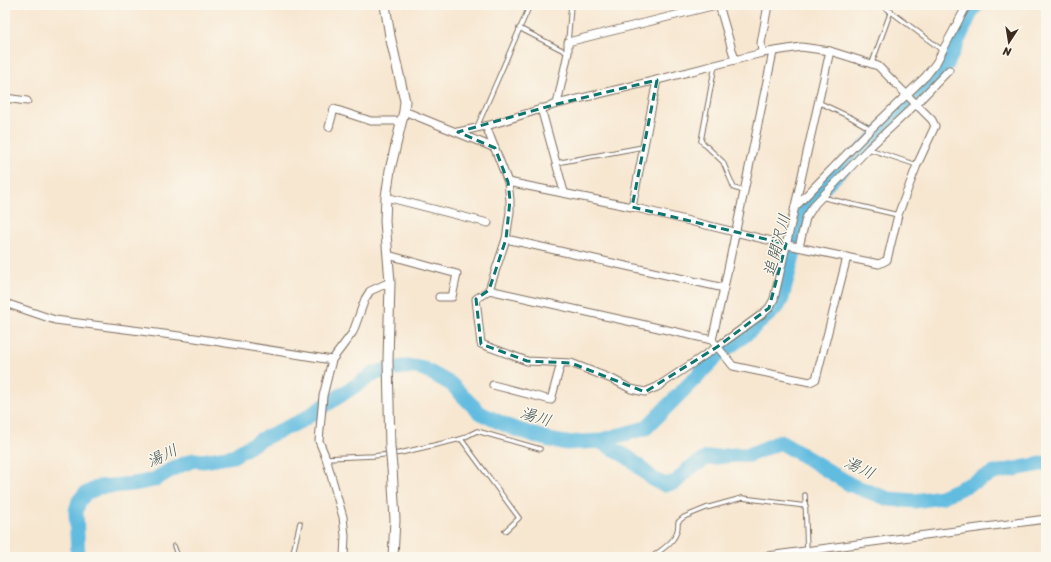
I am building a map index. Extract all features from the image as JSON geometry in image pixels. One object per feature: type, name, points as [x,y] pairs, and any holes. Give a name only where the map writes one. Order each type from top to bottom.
[{"type":"street","points":[[385,5],[390,36],[404,93],[404,111],[386,197],[385,221],[390,282],[388,361],[390,448],[396,520],[393,557]]},
{"type":"street","points":[[557,104],[568,53],[568,42],[716,5]]},
{"type":"street","points":[[719,5],[735,60]]},
{"type":"street","points":[[762,53],[761,43],[768,5]]},
{"type":"street","points":[[798,247],[806,218],[810,211],[821,197],[869,148],[912,99],[936,63],[967,5]]},
{"type":"street","points":[[458,132],[486,126],[541,108],[762,53],[801,47],[830,51],[878,66],[932,120],[935,126],[917,165],[898,215],[887,260],[879,264],[798,247],[632,207],[564,192],[508,182]]},
{"type":"street","points":[[486,126],[508,182],[510,200],[506,239],[489,290],[476,299],[481,344],[527,362],[571,362],[614,380],[631,389],[645,392],[657,387],[720,351],[769,308],[774,299],[830,51]]},
{"type":"street","points":[[712,340],[736,232],[772,52]]},
{"type":"street","points":[[795,208],[871,129],[949,70]]},
{"type":"street","points":[[632,207],[657,80]]},
{"type":"street","points":[[5,98],[27,101]]},
{"type":"street","points":[[541,108],[564,192]]},
{"type":"street","points":[[328,127],[334,109],[371,121],[402,121]]},
{"type":"street","points":[[404,111],[495,148]]},
{"type":"street","points":[[386,197],[488,223]]},
{"type":"street","points":[[506,239],[724,288]]},
{"type":"street","points":[[388,255],[457,274],[452,297],[439,297]]},
{"type":"street","points":[[489,290],[712,340],[733,366],[810,382],[816,380],[847,257]]},
{"type":"street","points":[[344,557],[346,536],[343,517],[326,458],[318,441],[323,396],[332,360],[353,332],[370,291],[390,282]]},
{"type":"street","points":[[5,303],[55,320],[195,338],[332,360]]},
{"type":"street","points":[[493,385],[551,400],[561,363]]},
{"type":"street","points":[[760,557],[808,554],[1046,520]]},
{"type":"lane","points":[[476,127],[530,5]]},
{"type":"lane","points":[[568,42],[571,5]]},
{"type":"lane","points":[[882,5],[942,50]]},
{"type":"lane","points":[[872,63],[890,11]]},
{"type":"lane","points":[[519,28],[568,53]]},
{"type":"lane","points":[[715,65],[701,141],[723,162],[734,188],[744,191]]},
{"type":"lane","points":[[818,102],[871,129]]},
{"type":"lane","points":[[556,163],[643,146]]},
{"type":"lane","points":[[869,148],[917,165]]},
{"type":"lane","points":[[821,197],[898,215]]},
{"type":"lane","points":[[326,458],[400,453],[462,438],[476,431],[540,449]]},
{"type":"lane","points":[[462,438],[519,518],[505,531]]},
{"type":"lane","points":[[805,495],[808,554]]},
{"type":"lane","points":[[652,557],[672,542],[678,530],[678,522],[684,517],[706,508],[742,498],[806,506]]},
{"type":"lane","points":[[292,557],[300,523]]},
{"type":"lane","points":[[174,546],[178,557]]},
{"type":"highlighted area","points":[[657,80],[632,207],[786,244],[769,308],[717,347],[645,392],[571,363],[527,361],[481,344],[476,299],[489,290],[506,239],[510,200],[508,182],[495,148],[458,132],[557,104]]},
{"type":"waterway","name":"湯川","points":[[78,557],[76,511],[79,501],[85,494],[99,487],[134,484],[154,480],[176,467],[194,460],[203,461],[233,456],[260,440],[301,421],[375,373],[402,367],[424,369],[451,384],[480,413],[512,428],[550,440],[566,443],[599,441],[646,428],[717,356],[745,335],[778,306],[782,298],[796,244],[799,223],[805,208],[815,196],[935,78],[947,64],[972,10],[977,5]]},
{"type":"waterway","name":"湯川","points":[[599,441],[629,458],[653,479],[665,485],[676,482],[688,469],[707,458],[749,455],[780,442],[851,485],[889,499],[915,501],[941,497],[994,473],[1046,463]]},
{"type":"water label","name":"追開沢川","points":[[776,245]]}]
